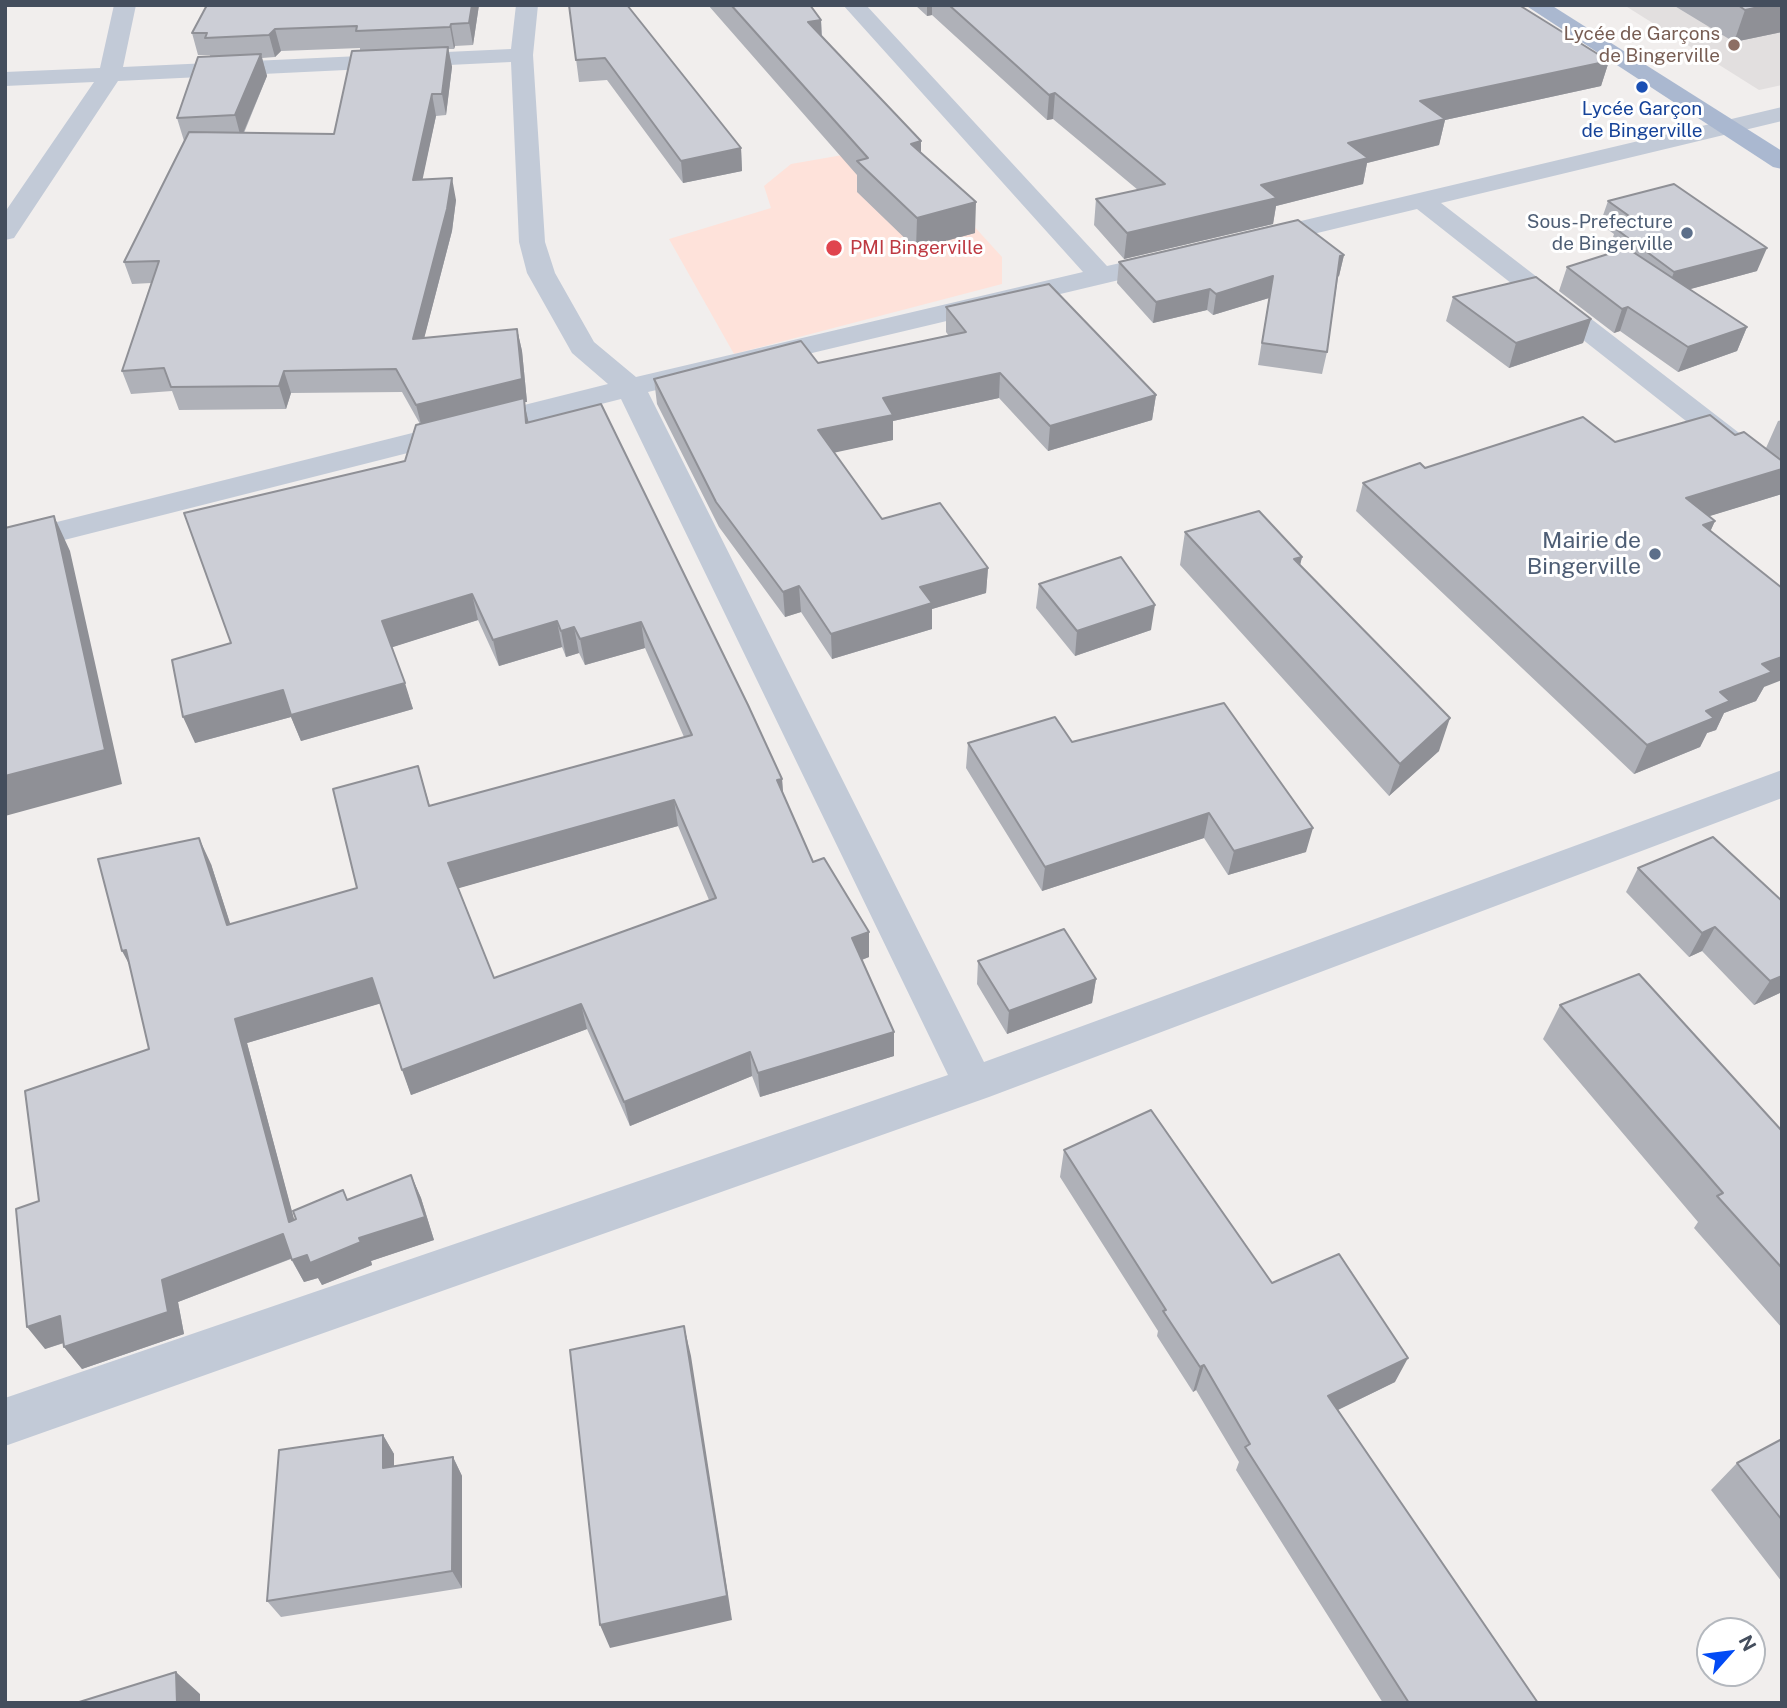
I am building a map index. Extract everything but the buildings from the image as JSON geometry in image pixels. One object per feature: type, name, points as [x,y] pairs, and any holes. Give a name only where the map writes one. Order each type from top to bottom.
[{"type":"main road","points":[[1536,5],[1782,162]]},
{"type":"street","points":[[5,232],[110,75],[125,5]]},
{"type":"street","points":[[527,5],[522,55],[532,242],[541,273],[582,347],[631,388],[974,1084]]},
{"type":"street","points":[[854,5],[1102,277]]},
{"type":"street","points":[[5,79],[522,55]]},
{"type":"street","points":[[1235,244],[1782,114]]},
{"type":"street","points":[[1420,199],[1782,481]]},
{"type":"street","points":[[5,545],[631,388],[1195,254]]},
{"type":"street","points":[[5,1422],[974,1084],[1782,783]]},
{"type":"shaded area","name":"Lycée de Garçons de Bingerville","points":[[1624,5],[1782,5],[1782,85],[1759,90]]},
{"type":"shaded area","name":"PMI Bingerville","points":[[900,145],[1002,257],[1002,284],[734,354],[669,239],[771,208],[764,186],[791,164]]},
{"type":"place","name":"Lycée de Garçons de Bingerville","points":[[1734,45]]},
{"type":"place","name":"Lycée Garçon de Bingerville","points":[[1642,87]]},
{"type":"place","name":"Sous-Prefecture de Bingerville","points":[[1687,233]]},
{"type":"place","name":"PMI Bingerville","points":[[834,248]]},
{"type":"place","name":"Mairie de Bingerville","points":[[1655,554]]}]
